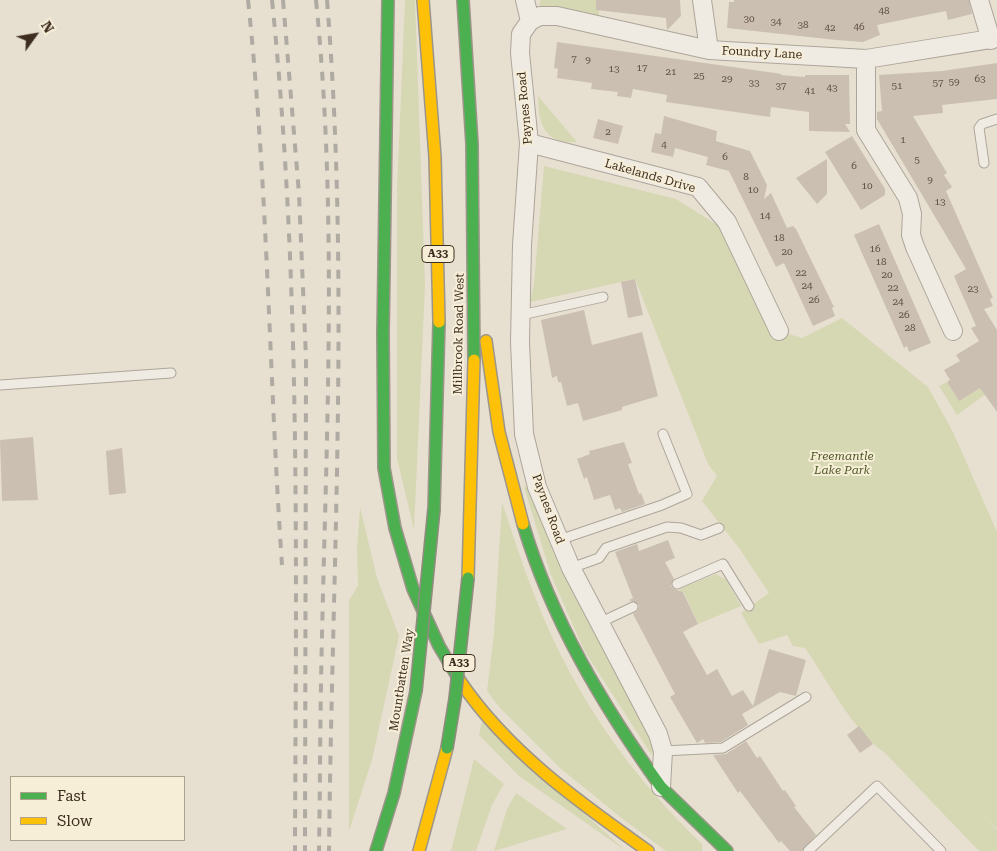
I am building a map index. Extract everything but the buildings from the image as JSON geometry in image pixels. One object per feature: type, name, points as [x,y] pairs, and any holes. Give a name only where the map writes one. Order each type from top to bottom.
[{"type":"main road","points":[[388,0],[382,362],[384,465],[390,502],[406,564],[435,637],[457,676],[487,717],[546,775],[586,807],[648,851]]},
{"type":"main road","name":"Millbrook Road West","points":[[423,0],[434,124],[438,209],[439,334],[434,509]]},
{"type":"main road","name":"Millbrook Road West","points":[[419,851],[436,797],[447,748],[455,700],[468,578],[474,258],[471,128],[463,0]]},
{"type":"main road","points":[[474,258],[500,432],[539,570],[563,627],[594,689],[632,748],[661,787],[727,851]]},
{"type":"main road","name":"Mountbatten Way","points":[[376,851],[394,793],[416,691],[434,509]]},
{"type":"street","points":[[525,0],[530,21]]},
{"type":"street","points":[[702,0],[709,50]]},
{"type":"street","points":[[979,0],[994,39]]},
{"type":"street","name":"Foundry Lane","points":[[530,21],[540,16],[557,16],[709,50],[866,60],[994,39]]},
{"type":"street","name":"Paynes Road","points":[[530,21],[521,34],[520,53],[529,143],[522,245],[521,315],[524,434],[537,487],[571,568],[658,734],[663,751],[661,787]]},
{"type":"street","points":[[866,60],[866,130],[908,198],[912,214],[911,234],[915,248],[953,331]]},
{"type":"street","name":"Lakelands Drive","points":[[529,143],[698,188],[726,222],[779,331]]},
{"type":"lane","points":[[984,163],[979,128],[982,124],[997,119]]},
{"type":"lane","points":[[521,315],[603,298]]},
{"type":"lane","points":[[0,385],[171,373]]},
{"type":"lane","points":[[559,540],[662,505],[686,494],[663,434]]},
{"type":"lane","points":[[571,568],[599,558],[606,548],[667,527],[681,528],[701,535],[719,528]]},
{"type":"lane","points":[[677,584],[723,564],[749,606]]},
{"type":"lane","points":[[599,623],[633,607]]},
{"type":"lane","points":[[663,751],[723,748],[806,698]]},
{"type":"lane","points":[[808,851],[877,786],[941,851]]},
{"type":"green space","points":[[405,0],[415,0],[425,285],[414,530],[397,458],[397,190]]},
{"type":"green space","points":[[540,0],[598,0],[599,16],[576,12],[539,11]]},
{"type":"green space","points":[[538,96],[577,142],[557,140],[546,131],[542,124]]},
{"type":"green space","name":"Freemantle Lake Park","points":[[544,166],[676,199],[719,226],[779,331],[802,338],[842,318],[928,387],[953,432],[997,532],[997,829],[980,813],[997,830],[997,851],[979,851],[886,754],[873,744],[842,705],[805,648],[793,646],[787,635],[759,644],[741,613],[769,593],[739,548],[702,501],[717,476],[708,464],[635,279],[530,302],[534,284]]},
{"type":"green space","points":[[971,381],[997,386],[957,415],[939,386],[947,382],[959,400]]},
{"type":"green space","points":[[530,486],[656,750],[651,754],[584,650],[551,575],[524,487]]},
{"type":"green space","points":[[502,502],[542,614],[563,660],[579,689],[596,717],[635,771],[702,844],[702,851],[666,851],[624,820],[560,768],[500,708],[487,691],[494,633]]},
{"type":"green space","points":[[360,507],[377,578],[399,636],[372,760],[349,831],[349,600],[358,586],[357,548]]},
{"type":"green space","points":[[716,574],[726,580],[741,606],[698,624],[684,592],[681,593],[679,589]]},
{"type":"green space","points":[[482,721],[626,851],[519,776],[479,735]]},
{"type":"green space","points":[[474,759],[504,784],[492,805],[476,851],[451,851]]},
{"type":"green space","points":[[516,793],[567,829],[494,851],[507,809]]},
{"type":"railway","points":[[248,0],[260,141],[282,565]]},
{"type":"railway","points":[[272,0],[288,212],[295,425],[295,851]]},
{"type":"railway","points":[[283,0],[299,194],[306,358],[305,851]]},
{"type":"railway","points":[[316,0],[323,85],[329,256],[319,851]]},
{"type":"railway","points":[[327,0],[334,106],[339,319],[329,851]]},
{"type":"traffic: fast","points":[[388,0],[383,334],[384,468],[395,528],[413,589],[439,646],[460,681]]},
{"type":"traffic: fast","points":[[463,0],[472,144],[474,360]]},
{"type":"traffic: fast","points":[[434,509],[439,322]]},
{"type":"traffic: fast","points":[[416,691],[434,509]]},
{"type":"traffic: fast","points":[[523,524],[548,594],[581,661],[619,725],[661,787]]},
{"type":"traffic: fast","points":[[447,748],[455,699],[468,578]]},
{"type":"traffic: fast","points":[[376,851],[394,793],[416,691]]},
{"type":"traffic: fast","points":[[661,787],[727,851]]},
{"type":"traffic: slow","points":[[423,0],[435,157],[439,322]]},
{"type":"traffic: slow","points":[[486,341],[499,432],[523,524]]},
{"type":"traffic: slow","points":[[468,578],[474,360]]},
{"type":"traffic: slow","points":[[460,681],[479,707],[522,753],[596,814],[648,851]]},
{"type":"traffic: slow","points":[[419,851],[447,748]]}]
